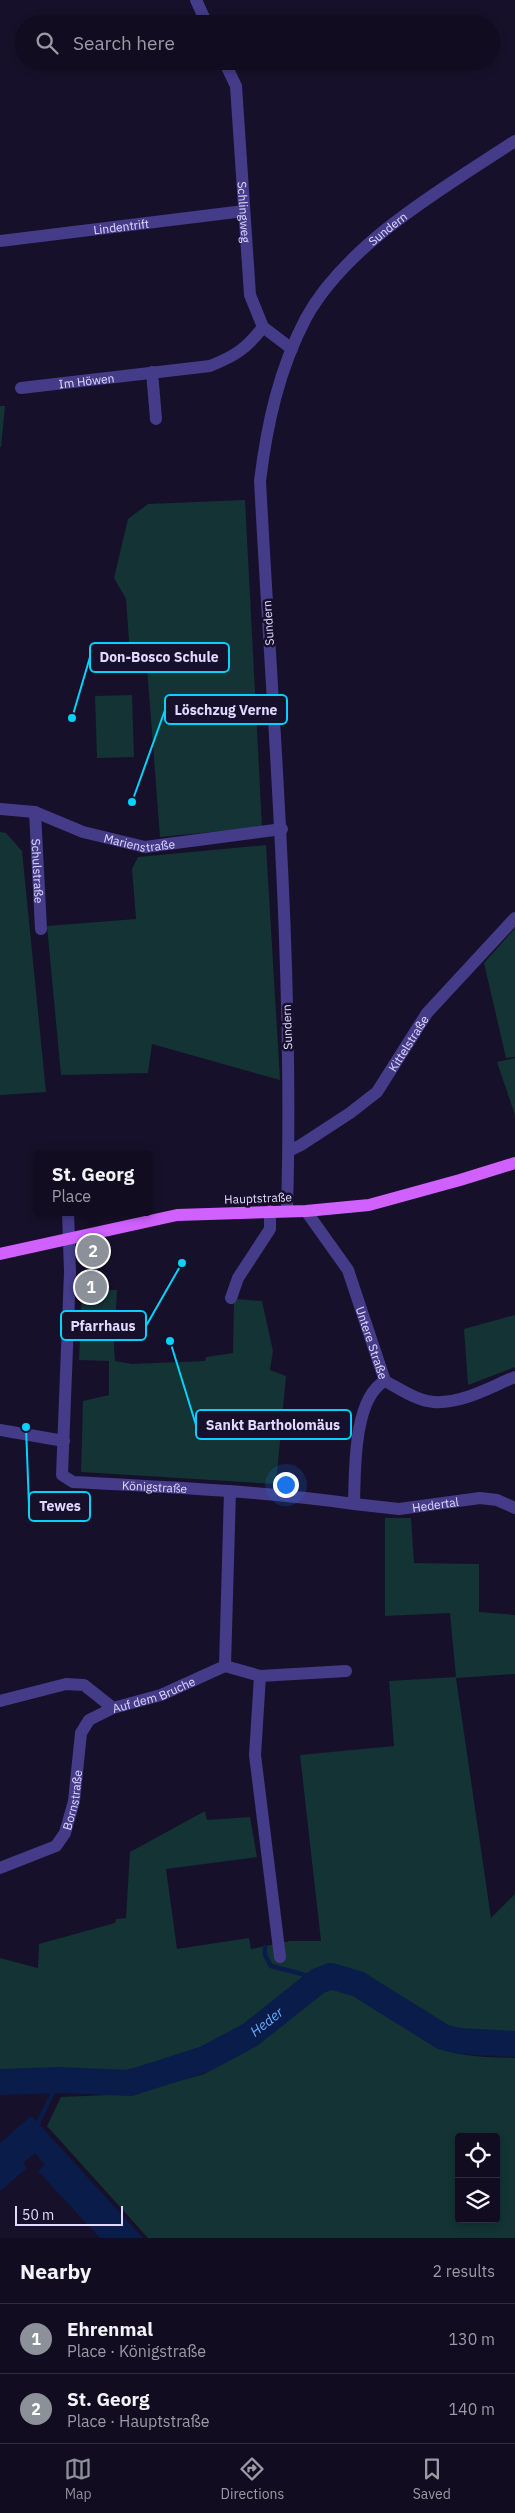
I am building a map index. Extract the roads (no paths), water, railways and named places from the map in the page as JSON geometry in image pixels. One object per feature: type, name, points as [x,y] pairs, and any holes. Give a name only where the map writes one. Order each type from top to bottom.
[{"type":"main road","name":"Hauptstraße","points":[[0,1254],[177,1215],[287,1210],[306,1211],[369,1204],[515,1163]]},
{"type":"street","points":[[196,0],[203,15]]},
{"type":"street","name":"Schlingweg","points":[[228,70],[236,86],[250,295],[263,327]]},
{"type":"street","name":"Sundern","points":[[287,1210],[289,1151],[282,830],[260,481],[267,428],[277,388],[292,349],[307,317],[328,287],[361,252],[402,218],[515,141]]},
{"type":"street","name":"Lindentrift","points":[[0,241],[244,211]]},
{"type":"street","points":[[263,327],[292,349]]},
{"type":"street","name":"Im Höwen","points":[[20,388],[210,366],[233,357],[249,346],[263,327]]},
{"type":"street","points":[[152,372],[156,419]]},
{"type":"street","name":"Marienstraße","points":[[0,809],[35,812],[83,832],[145,847],[282,830]]},
{"type":"street","name":"Schulstraße","points":[[35,812],[41,929]]},
{"type":"street","name":"Kittelstraße","points":[[289,1151],[302,1146],[377,1092],[427,1013],[515,918]]},
{"type":"street","points":[[231,1298],[238,1278],[270,1229],[270,1211]]},
{"type":"street","name":"Untere Straße","points":[[306,1211],[348,1270],[385,1381],[413,1396],[434,1402],[455,1401],[515,1377]]},
{"type":"street","points":[[68,1216],[71,1238]]},
{"type":"street","name":"Königstraße","points":[[71,1238],[67,1400],[62,1475],[73,1482],[230,1491],[354,1504]]},
{"type":"street","points":[[354,1504],[355,1463],[366,1402],[378,1385],[385,1381]]},
{"type":"street","points":[[0,1430],[64,1441]]},
{"type":"street","points":[[230,1491],[225,1666],[260,1676],[346,1671]]},
{"type":"street","name":"Hedertal","points":[[354,1504],[399,1508],[480,1498],[497,1500],[515,1508]]},
{"type":"street","name":"Auf dem Bruche","points":[[0,1701],[66,1684],[84,1685],[113,1708],[160,1695],[225,1666]]},
{"type":"street","points":[[260,1676],[255,1754],[280,1957]]},
{"type":"street","name":"Bornstraße","points":[[0,1868],[56,1846],[65,1833],[74,1801],[81,1732],[89,1720],[113,1708]]},
{"type":"water","points":[[31,2116],[143,2238],[100,2238],[38,2171],[45,2165],[35,2153],[23,2163],[27,2168],[0,2191],[0,2143]]},
{"type":"waterway","points":[[265,1947],[265,1955],[271,1966],[302,1974],[318,1981]]},
{"type":"waterway","name":"Heder","points":[[0,2082],[59,2080],[130,2083],[205,2059],[250,2035],[318,1981],[331,1976],[358,1984],[443,2037],[459,2041],[515,2044]]},
{"type":"waterway","points":[[38,2123],[59,2080]]},
{"type":"place","name":"Don-Bosco Schule","points":[[72,718]]},
{"type":"place","name":"Löschzug Verne","points":[[132,802]]},
{"type":"place","name":"St. Georg","points":[[93,1251]]},
{"type":"place","name":"Pfarrhaus","points":[[182,1263]]},
{"type":"place","name":"Ehrenmal","points":[[91,1287]]},
{"type":"place","name":"Sankt Bartholomäus","points":[[170,1341]]},
{"type":"place","name":"Tewes","points":[[26,1427]]}]
